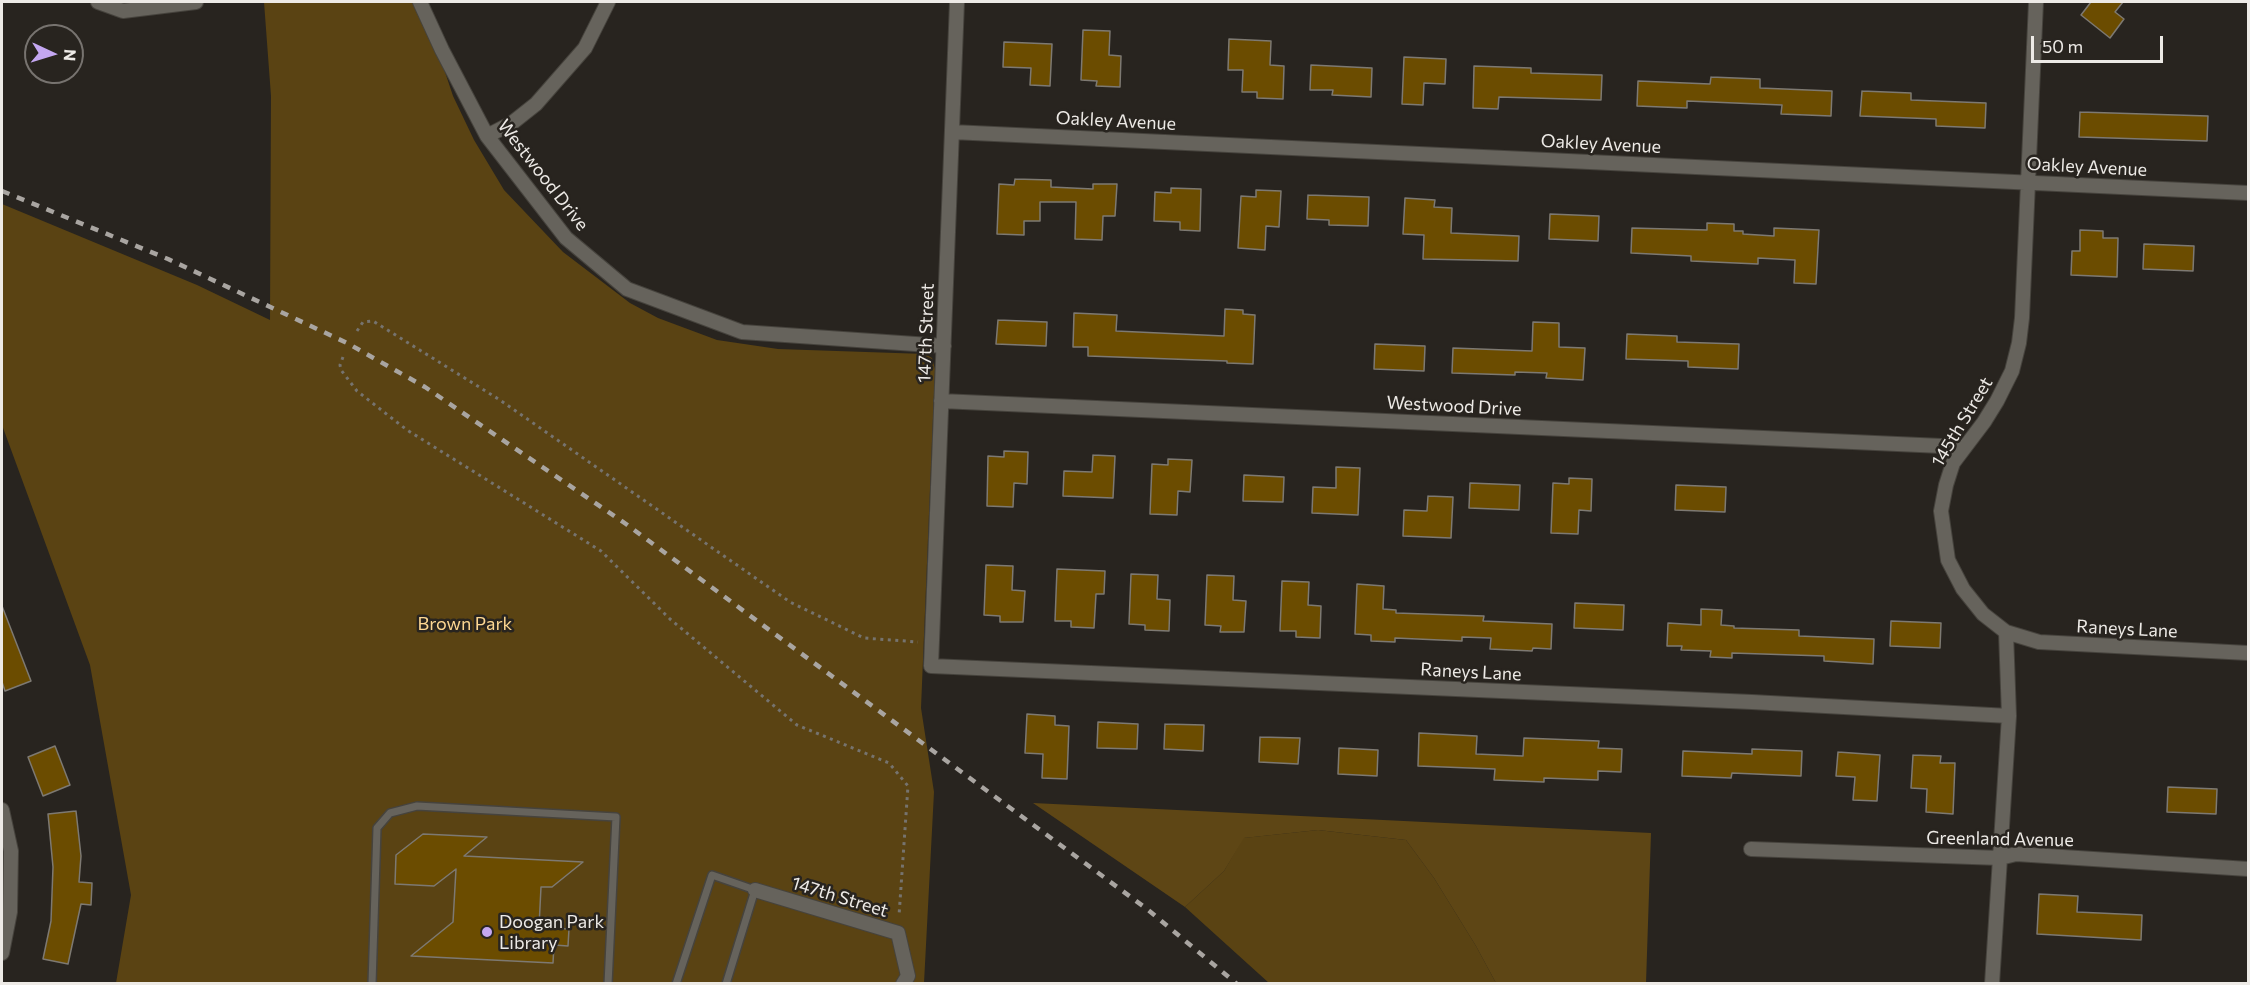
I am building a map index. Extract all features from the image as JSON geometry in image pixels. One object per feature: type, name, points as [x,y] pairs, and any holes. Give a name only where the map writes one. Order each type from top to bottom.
[{"type":"street","points":[[98,2],[123,11],[196,2]]},
{"type":"street","name":"Westwood Drive","points":[[420,2],[487,136],[566,238],[627,289],[742,332],[944,346]]},
{"type":"street","points":[[487,136],[512,123],[536,104],[585,48],[608,2]]},
{"type":"street","name":"147th Street","points":[[931,666],[957,2]]},
{"type":"street","name":"145th Street","points":[[2006,632],[1983,614],[1963,589],[1948,560],[1941,511],[1953,464],[1984,423],[1997,401],[2012,372],[2019,343],[2036,2]]},
{"type":"street","name":"Oakley Avenue","points":[[952,132],[2248,193]]},
{"type":"street","name":"Westwood Drive","points":[[941,401],[1964,447]]},
{"type":"street","points":[[1992,984],[2009,716],[2006,632]]},
{"type":"street","name":"Raneys Lane","points":[[2006,632],[2039,642],[2248,653]]},
{"type":"street","name":"Raneys Lane","points":[[931,666],[1752,702],[2009,716]]},
{"type":"street","points":[[2,810],[11,851],[10,912],[2,953]]},
{"type":"street","name":"Greenland Avenue","points":[[1751,849],[2000,858],[2016,854],[2248,869]]},
{"type":"street","name":"147th Street","points":[[755,890],[898,933],[908,975],[903,984]]},
{"type":"lane","points":[[372,984],[377,828],[390,813],[417,806],[616,817],[608,984]]},
{"type":"lane","points":[[676,984],[712,875],[755,890],[726,984]]},
{"type":"path","points":[[357,331],[363,322],[373,321],[500,400],[790,602],[864,638],[932,643]]},
{"type":"path","points":[[343,357],[340,365],[342,370],[357,391],[407,429],[601,551],[670,619],[797,725],[889,764],[908,786],[898,933]]},
{"type":"green space","name":"Brown Park","points":[[264,2],[413,2],[435,42],[453,96],[474,140],[504,190],[563,252],[630,303],[658,318],[717,340],[778,349],[925,354],[932,358],[935,369],[921,708],[934,792],[924,983],[116,983],[131,895],[90,665],[2,425],[2,204],[197,285],[270,320],[271,96]]},
{"type":"green space","points":[[1318,830],[1406,840],[1434,878],[1496,983],[1269,983],[1185,907],[1224,871],[1243,838]]},
{"type":"shaded area","points":[[1033,803],[1651,833],[1646,983],[1496,983],[1434,878],[1406,840],[1318,830],[1244,838],[1224,871],[1185,907]]},
{"type":"building","points":[[2091,2],[2123,2],[2115,12],[2124,19],[2110,38],[2081,15]]},
{"type":"building","points":[[1083,30],[1110,31],[1109,55],[1121,56],[1120,87],[1096,86],[1097,81],[1081,80]]},
{"type":"building","points":[[1229,39],[1271,41],[1270,65],[1284,66],[1283,99],[1257,98],[1257,92],[1242,92],[1243,70],[1228,70]]},
{"type":"building","points":[[1004,42],[1052,44],[1050,86],[1030,85],[1031,68],[1003,67]]},
{"type":"building","points":[[1404,57],[1446,59],[1445,84],[1424,83],[1423,105],[1402,104]]},
{"type":"building","points":[[1311,65],[1372,68],[1371,97],[1332,95],[1333,90],[1310,90]]},
{"type":"building","points":[[1474,66],[1531,68],[1531,73],[1602,75],[1601,100],[1499,97],[1498,109],[1473,108]]},
{"type":"building","points":[[1711,77],[1760,79],[1760,88],[1832,91],[1831,116],[1781,114],[1782,105],[1687,101],[1687,108],[1637,106],[1638,81],[1710,84]]},
{"type":"building","points":[[1862,91],[1911,93],[1911,100],[1986,103],[1985,128],[1936,126],[1936,119],[1860,116]]},
{"type":"building","points":[[2080,112],[2208,116],[2207,141],[2079,137]]},
{"type":"building","points":[[1015,179],[1051,180],[1051,187],[1093,189],[1093,184],[1117,184],[1115,216],[1103,216],[1102,240],[1075,239],[1076,202],[1040,202],[1040,221],[1024,221],[1024,235],[997,234],[999,184],[1014,185]]},
{"type":"building","points":[[1171,188],[1201,189],[1200,231],[1180,230],[1180,222],[1154,221],[1155,192],[1171,193]]},
{"type":"building","points":[[1256,190],[1281,191],[1279,227],[1266,226],[1265,250],[1238,248],[1241,196],[1256,197]]},
{"type":"building","points":[[1308,195],[1369,197],[1368,226],[1329,225],[1329,220],[1307,219]]},
{"type":"building","points":[[1405,198],[1435,200],[1434,207],[1452,208],[1451,233],[1519,236],[1518,261],[1423,259],[1424,235],[1403,234]]},
{"type":"building","points":[[1550,214],[1599,216],[1598,241],[1549,239]]},
{"type":"building","points":[[1707,223],[1734,224],[1734,231],[1743,231],[1743,234],[1774,236],[1774,228],[1819,230],[1816,284],[1794,283],[1795,260],[1758,258],[1758,264],[1691,261],[1691,256],[1631,253],[1632,228],[1707,230]]},
{"type":"building","points":[[2080,230],[2103,231],[2103,238],[2118,238],[2117,277],[2071,275],[2072,251],[2080,251]]},
{"type":"building","points":[[2144,244],[2194,246],[2193,271],[2143,269]]},
{"type":"building","points":[[1225,309],[1243,310],[1243,314],[1255,315],[1253,364],[1088,356],[1088,347],[1073,347],[1074,313],[1117,315],[1116,331],[1224,336]]},
{"type":"building","points":[[998,320],[1047,322],[1046,346],[996,344]]},
{"type":"building","points":[[1533,322],[1559,323],[1559,347],[1585,348],[1583,380],[1546,378],[1547,373],[1515,372],[1515,375],[1452,373],[1453,348],[1532,351]]},
{"type":"building","points":[[1627,334],[1677,336],[1677,342],[1739,344],[1738,369],[1688,367],[1688,361],[1626,359]]},
{"type":"building","points":[[1375,344],[1425,346],[1424,371],[1374,369]]},
{"type":"building","points":[[1004,451],[1028,452],[1027,484],[1014,483],[1013,507],[987,506],[988,456],[1004,457]]},
{"type":"building","points":[[1093,455],[1115,456],[1113,498],[1063,496],[1064,471],[1092,472]]},
{"type":"building","points":[[1168,459],[1192,460],[1190,492],[1178,491],[1177,515],[1150,514],[1152,464],[1168,465]]},
{"type":"building","points":[[1336,467],[1360,468],[1358,515],[1312,513],[1313,487],[1336,488]]},
{"type":"building","points":[[1244,475],[1284,477],[1283,502],[1243,501]]},
{"type":"building","points":[[1569,478],[1592,479],[1591,511],[1579,510],[1578,534],[1551,533],[1553,483],[1569,484]]},
{"type":"building","points":[[1470,483],[1520,485],[1519,510],[1469,508]]},
{"type":"building","points":[[1676,485],[1726,487],[1725,512],[1675,510]]},
{"type":"building","points":[[1428,496],[1453,497],[1451,538],[1403,536],[1404,510],[1427,511]]},
{"type":"building","points":[[986,565],[1013,566],[1012,590],[1025,591],[1023,622],[1000,622],[1000,616],[984,615]]},
{"type":"building","points":[[1057,569],[1105,571],[1104,594],[1096,594],[1094,628],[1071,627],[1071,621],[1055,621]]},
{"type":"building","points":[[1131,574],[1158,575],[1157,599],[1170,600],[1169,631],[1145,630],[1145,625],[1129,624]]},
{"type":"building","points":[[1207,575],[1234,576],[1233,600],[1246,601],[1244,632],[1220,632],[1221,626],[1205,625]]},
{"type":"building","points":[[1282,581],[1309,582],[1308,605],[1321,606],[1320,638],[1296,637],[1296,631],[1280,631]]},
{"type":"building","points":[[1357,584],[1384,586],[1383,609],[1396,610],[1396,613],[1484,616],[1483,621],[1552,624],[1551,649],[1533,648],[1532,651],[1490,649],[1491,638],[1462,637],[1462,641],[1395,638],[1395,642],[1371,641],[1371,635],[1355,634]]},
{"type":"building","points":[[1575,603],[1624,605],[1623,630],[1574,628]]},
{"type":"building","points":[[2,606],[31,681],[5,691],[2,682]]},
{"type":"building","points":[[1701,609],[1722,610],[1721,625],[1734,626],[1734,628],[1799,630],[1799,636],[1874,639],[1873,664],[1824,661],[1824,656],[1732,653],[1732,658],[1710,657],[1711,651],[1681,650],[1682,646],[1667,646],[1668,623],[1701,625]]},
{"type":"building","points":[[1891,621],[1941,623],[1940,648],[1890,646]]},
{"type":"building","points":[[1027,714],[1055,716],[1055,725],[1069,726],[1067,779],[1042,778],[1043,754],[1025,753]]},
{"type":"building","points":[[1098,722],[1138,724],[1137,749],[1097,748]]},
{"type":"building","points":[[1165,724],[1204,725],[1203,751],[1164,749]]},
{"type":"building","points":[[1419,733],[1477,736],[1476,754],[1523,756],[1524,738],[1599,741],[1598,748],[1622,749],[1621,772],[1598,771],[1598,780],[1544,778],[1544,782],[1494,780],[1495,769],[1418,766]]},
{"type":"building","points":[[1260,737],[1300,738],[1298,764],[1259,762]]},
{"type":"building","points":[[55,746],[70,785],[43,796],[28,757]]},
{"type":"building","points":[[1339,748],[1378,750],[1377,776],[1338,774]]},
{"type":"building","points":[[1752,749],[1802,751],[1801,776],[1732,773],[1731,778],[1682,776],[1683,751],[1752,754]]},
{"type":"building","points":[[1838,752],[1880,755],[1877,801],[1853,800],[1855,777],[1836,776]]},
{"type":"building","points":[[1913,755],[1941,756],[1940,763],[1955,763],[1953,814],[1926,812],[1927,789],[1911,788]]},
{"type":"building","points":[[2168,787],[2217,789],[2216,814],[2167,812]]},
{"type":"building","points":[[76,811],[81,856],[79,882],[92,883],[91,905],[81,904],[68,964],[43,959],[51,921],[53,867],[48,814]]},
{"type":"building","points":[[423,834],[487,837],[464,856],[583,862],[552,887],[541,887],[539,927],[569,929],[568,946],[554,945],[553,963],[411,956],[453,922],[456,869],[434,886],[395,884],[396,855]]},
{"type":"building","points":[[2039,894],[2078,896],[2077,912],[2142,915],[2141,940],[2037,934]]},
{"type":"railway","points":[[2,191],[168,259],[347,343],[425,387],[626,524],[1147,909],[1237,984]]},
{"type":"place","name":"Doogan Park Library","points":[[487,932]]}]
